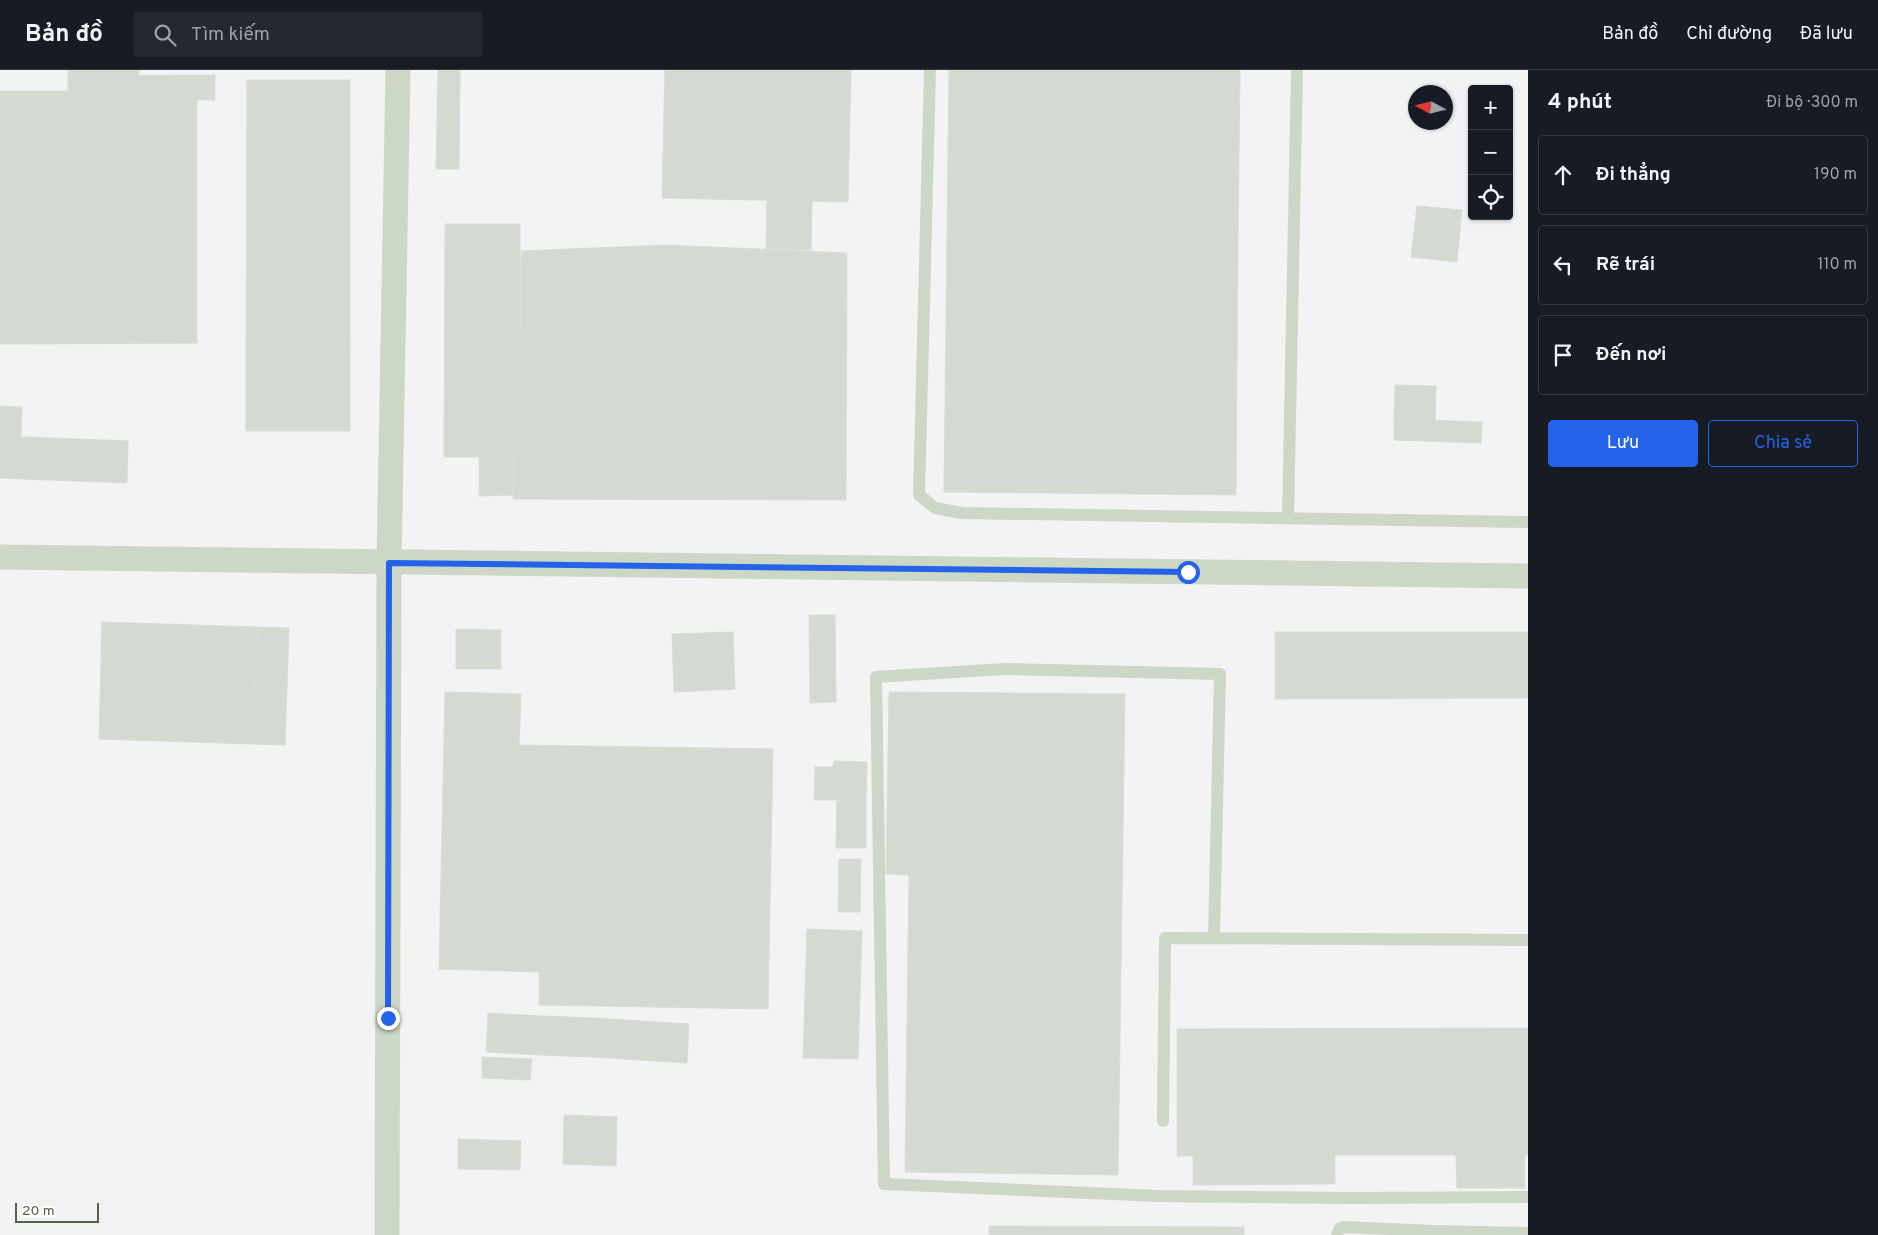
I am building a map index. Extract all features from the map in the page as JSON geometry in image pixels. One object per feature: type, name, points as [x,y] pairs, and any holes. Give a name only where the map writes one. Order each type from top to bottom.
[{"type":"street","points":[[387,1235],[389,563],[398,70]]},
{"type":"street","points":[[0,557],[1528,576]]},
{"type":"lane","points":[[930,70],[919,496],[936,508],[962,513],[1528,522]]},
{"type":"lane","points":[[1288,518],[1297,70]]},
{"type":"lane","points":[[1214,938],[1220,674],[1004,669],[876,677],[884,1184],[1158,1196],[1528,1197]]},
{"type":"lane","points":[[1163,1120],[1165,938],[1528,940]]},
{"type":"lane","points":[[1338,1235],[1340,1228],[1343,1227],[1528,1233]]},
{"type":"building","points":[[68,70],[139,70],[139,76],[68,76]]},
{"type":"building","points":[[438,70],[460,70],[459,169],[436,169]]},
{"type":"building","points":[[665,70],[851,70],[848,202],[662,198]]},
{"type":"building","points":[[949,70],[1240,70],[1238,238],[947,235]]},
{"type":"building","points":[[215,75],[215,100],[197,100],[197,343],[10,344],[10,91],[68,91],[68,76]]},
{"type":"building","points":[[247,80],[350,80],[350,344],[246,344]]},
{"type":"building","points":[[0,91],[10,91],[10,344],[0,344]]},
{"type":"building","points":[[767,200],[812,201],[811,250],[766,249]]},
{"type":"building","points":[[1417,206],[1462,210],[1457,262],[1411,257]]},
{"type":"building","points":[[445,224],[520,224],[520,453],[513,453],[513,495],[479,496],[479,457],[444,457]]},
{"type":"building","points":[[947,235],[1238,238],[1236,495],[944,492]]},
{"type":"building","points":[[667,245],[847,253],[846,500],[513,499],[513,453],[520,453],[521,251]]},
{"type":"building","points":[[246,344],[350,344],[350,431],[246,431]]},
{"type":"building","points":[[1395,385],[1436,386],[1435,421],[1394,419]]},
{"type":"building","points":[[0,406],[22,407],[21,437],[26,437],[24,479],[0,478]]},
{"type":"building","points":[[1394,419],[1482,422],[1481,443],[1394,440]]},
{"type":"building","points":[[26,437],[128,441],[127,483],[24,479]]},
{"type":"building","points":[[809,615],[835,615],[836,702],[810,703]]},
{"type":"building","points":[[102,622],[257,627],[253,744],[99,739]]},
{"type":"building","points":[[257,627],[289,628],[285,745],[253,744]]},
{"type":"building","points":[[456,629],[501,630],[501,669],[456,669]]},
{"type":"building","points":[[733,632],[735,689],[674,692],[672,634]]},
{"type":"building","points":[[1275,632],[1528,632],[1528,698],[1275,699]]},
{"type":"building","points":[[445,692],[521,694],[519,745],[773,749],[768,1009],[539,1005],[539,972],[439,969]]},
{"type":"building","points":[[889,692],[1125,694],[1118,1175],[905,1172],[909,875],[886,874]]},
{"type":"building","points":[[834,761],[867,762],[866,800],[814,800],[815,767],[833,767]]},
{"type":"building","points":[[837,800],[866,800],[866,848],[836,848]]},
{"type":"building","points":[[839,859],[861,859],[860,912],[838,912]]},
{"type":"building","points":[[807,929],[862,931],[858,1059],[803,1058]]},
{"type":"building","points":[[488,1013],[542,1016],[540,1055],[486,1052]]},
{"type":"building","points":[[542,1016],[595,1018],[592,1057],[540,1055]]},
{"type":"building","points":[[595,1018],[689,1024],[687,1063],[592,1057]]},
{"type":"building","points":[[1528,1028],[1528,1155],[1525,1155],[1525,1188],[1457,1188],[1456,1155],[1335,1155],[1335,1184],[1193,1185],[1193,1156],[1177,1156],[1177,1029]]},
{"type":"building","points":[[482,1057],[532,1059],[530,1080],[482,1078]]},
{"type":"building","points":[[564,1115],[617,1117],[616,1166],[563,1164]]},
{"type":"building","points":[[458,1139],[521,1141],[520,1170],[458,1169]]},
{"type":"building","points":[[989,1226],[1244,1227],[1244,1235],[989,1235]]},
{"type":"route","points":[[388,1018],[389,563],[1188,572]]}]
